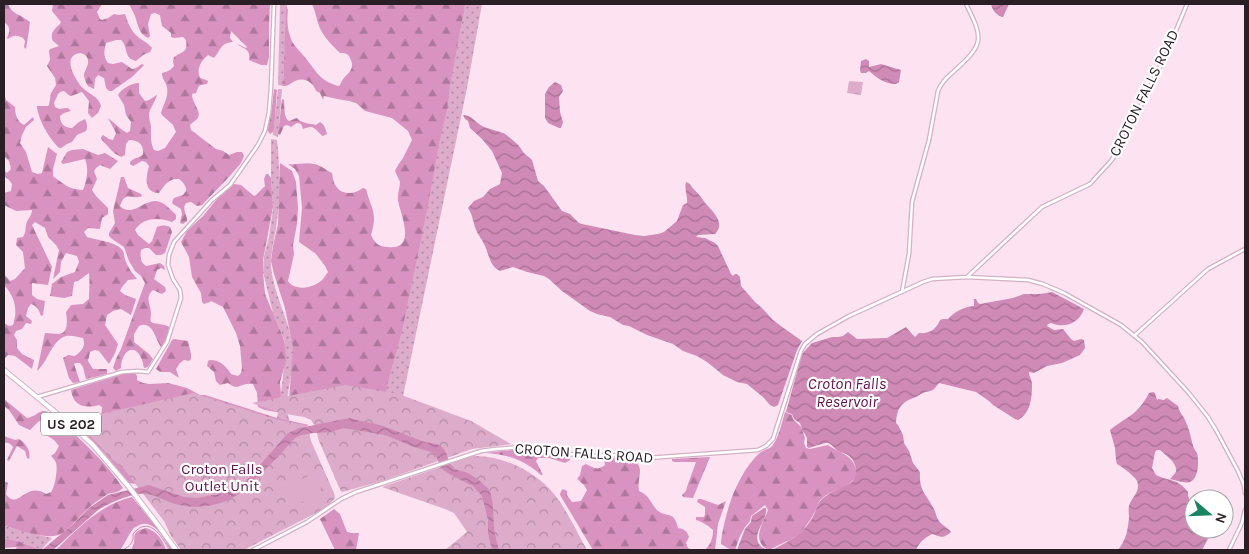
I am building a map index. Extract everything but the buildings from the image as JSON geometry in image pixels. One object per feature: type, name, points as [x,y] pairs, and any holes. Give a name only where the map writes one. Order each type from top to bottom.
[{"type":"main road","name":"US 202","points":[[4,370],[87,439],[129,487],[176,550]]},
{"type":"street","points":[[37,397],[122,372],[148,372],[167,342],[181,298],[180,290],[173,279],[168,265],[169,255],[175,240],[212,200],[230,185],[263,134],[268,119],[272,87],[274,4]]},
{"type":"street","points":[[902,292],[909,254],[912,202],[929,140],[938,91],[942,83],[970,54],[979,41],[977,28],[966,4]]},
{"type":"street","name":"CROTON FALLS ROAD","points":[[252,550],[307,522],[341,499],[356,492],[481,451],[516,447],[583,456],[648,458],[758,450],[766,446],[773,439],[798,360],[805,344],[817,334],[836,323],[923,282],[932,279],[968,277],[1042,207],[1090,184],[1111,161],[1122,145],[1188,4]]},
{"type":"street","points":[[1135,335],[1208,270],[1245,249]]},
{"type":"street","points":[[968,277],[1020,279],[1043,284],[1064,293],[1135,335],[1188,392],[1208,417],[1238,471],[1245,493]]},
{"type":"street","points":[[1229,550],[1242,523],[1245,510]]},
{"type":"green space","points":[[4,4],[8,4],[14,12],[30,22],[26,49],[23,38],[15,36],[7,38],[9,29],[4,22]]},
{"type":"green space","points":[[53,4],[102,4],[97,12],[102,20],[114,14],[125,14],[133,32],[152,48],[150,52],[136,61],[129,58],[121,40],[106,43],[104,53],[108,63],[122,62],[132,69],[142,64],[144,65],[132,77],[112,91],[106,88],[104,78],[98,75],[95,79],[94,89],[88,86],[84,75],[88,64],[87,58],[84,54],[80,53],[73,56],[70,62],[76,78],[83,88],[98,100],[101,106],[98,113],[92,118],[88,113],[89,101],[82,92],[71,96],[64,91],[58,94],[54,103],[55,107],[59,109],[68,108],[71,111],[60,116],[63,125],[72,128],[85,119],[87,124],[86,131],[77,135],[72,142],[61,148],[55,144],[48,134],[39,117],[37,106],[49,105],[51,93],[56,85],[55,78],[47,66],[50,60],[50,49],[59,46],[52,38],[53,31],[61,22],[52,11]]},
{"type":"green space","points":[[129,4],[270,4],[269,57],[267,65],[261,65],[249,60],[248,51],[237,44],[247,47],[231,31],[230,38],[233,42],[223,45],[214,58],[208,55],[200,65],[200,78],[208,81],[207,84],[199,86],[196,93],[192,94],[199,116],[190,125],[191,130],[216,149],[229,155],[242,152],[244,156],[241,163],[202,205],[197,206],[191,202],[186,203],[184,210],[187,221],[183,224],[180,223],[181,209],[172,202],[174,198],[183,195],[186,191],[182,182],[179,179],[172,180],[159,193],[150,190],[147,183],[149,166],[146,162],[142,161],[133,166],[130,164],[132,160],[143,154],[143,148],[140,143],[129,140],[126,144],[125,155],[121,157],[114,153],[101,139],[103,135],[113,140],[116,133],[108,118],[127,133],[130,131],[131,122],[118,95],[125,88],[136,83],[139,83],[139,93],[145,101],[157,95],[149,114],[151,141],[154,150],[158,151],[165,148],[176,132],[173,125],[161,113],[167,92],[162,73],[169,71],[174,66],[174,57],[185,50],[186,40],[183,37],[171,37],[171,33],[162,26],[160,15],[155,13],[151,14],[148,24],[150,36],[148,38],[139,29]]},
{"type":"green space","points":[[280,4],[287,4],[283,86],[278,85]]},
{"type":"green space","points":[[312,4],[465,4],[428,205],[402,331],[379,423],[289,400],[293,348],[285,308],[271,261],[278,224],[280,163],[292,171],[296,182],[298,208],[293,245],[294,254],[288,281],[295,287],[305,288],[315,285],[328,272],[316,254],[299,242],[302,208],[299,176],[295,169],[288,164],[308,163],[319,165],[332,173],[336,186],[345,193],[353,193],[363,188],[366,189],[374,216],[372,238],[377,244],[382,246],[397,246],[402,243],[405,237],[405,230],[398,201],[400,182],[395,171],[412,140],[408,131],[392,118],[365,111],[356,103],[349,101],[324,96],[323,100],[320,93],[308,81],[298,80],[283,86],[286,8],[288,9],[287,19],[292,42],[322,78],[338,86],[351,70],[352,63],[348,55],[340,53],[322,32]]},
{"type":"green space","points":[[462,4],[482,4],[467,88],[396,430],[379,423]]},
{"type":"green space","points":[[849,81],[863,82],[861,95],[847,93]]},
{"type":"green space","points":[[274,89],[277,90],[274,130],[270,134],[267,130]]},
{"type":"green space","points":[[278,89],[282,89],[278,137],[273,135]]},
{"type":"green space","points":[[4,93],[6,100],[15,107],[15,113],[20,122],[24,125],[33,117],[34,120],[26,127],[20,143],[26,152],[32,172],[42,173],[48,147],[57,154],[53,176],[70,188],[83,190],[87,174],[85,159],[63,164],[61,162],[67,152],[83,149],[98,155],[105,153],[118,161],[110,169],[100,165],[94,171],[97,179],[92,190],[108,208],[108,214],[102,218],[100,229],[88,228],[84,232],[87,237],[117,245],[123,251],[128,267],[137,279],[128,280],[120,291],[136,299],[131,315],[121,309],[107,315],[105,325],[118,344],[109,364],[99,351],[90,352],[88,361],[93,369],[107,369],[107,374],[86,379],[83,367],[80,363],[76,363],[74,364],[80,382],[73,383],[69,378],[63,358],[68,355],[75,356],[84,346],[84,343],[83,338],[70,336],[66,336],[57,342],[37,371],[45,333],[62,333],[67,325],[66,312],[71,305],[83,304],[89,299],[89,273],[74,282],[72,296],[64,298],[50,296],[52,284],[61,277],[75,272],[79,262],[77,256],[66,253],[61,262],[60,272],[53,279],[59,250],[48,237],[45,228],[35,222],[32,225],[52,267],[48,285],[32,283],[32,295],[37,299],[45,301],[43,315],[41,316],[38,308],[31,304],[26,316],[32,321],[31,324],[26,323],[14,335],[17,340],[17,348],[22,354],[34,360],[32,369],[15,356],[8,355],[4,359],[4,323],[9,326],[13,325],[15,309],[11,294],[4,285],[4,274],[10,281],[15,279],[25,268],[23,252],[16,245],[17,238],[23,237],[25,233],[32,210],[16,211],[4,205],[4,193],[11,191],[12,184],[4,176],[4,170],[7,173],[11,169],[9,161],[4,156]]},
{"type":"green space","points":[[282,99],[284,100],[286,117],[289,121],[297,118],[303,122],[316,125],[320,122],[325,127],[327,134],[323,136],[312,127],[303,129],[301,124],[297,123],[291,127],[284,126],[280,135],[278,134]]},
{"type":"green space","points":[[271,139],[277,140],[280,180],[271,266],[272,276],[293,347],[287,411],[293,429],[277,418],[285,359],[284,339],[273,313],[263,272],[264,256],[273,209]]},
{"type":"green space","points":[[266,174],[271,178],[273,207],[263,260],[265,294],[283,337],[286,361],[280,382],[281,395],[276,412],[258,407],[257,393],[253,384],[237,387],[228,383],[220,385],[216,381],[214,372],[207,366],[210,360],[217,361],[225,366],[231,374],[238,376],[242,368],[240,346],[236,333],[223,307],[211,301],[204,304],[202,302],[201,293],[192,277],[189,257],[181,242],[187,231],[234,184],[241,185],[254,196],[265,186],[264,179]]},
{"type":"green space","points":[[121,177],[124,177],[128,188],[142,196],[124,198],[120,206],[130,210],[150,202],[160,202],[176,215],[176,219],[172,222],[162,219],[147,220],[135,230],[149,244],[157,227],[168,226],[172,232],[165,253],[156,255],[149,248],[141,250],[142,261],[146,266],[160,263],[164,266],[165,270],[161,268],[157,270],[154,279],[165,287],[166,291],[162,294],[153,290],[148,298],[151,322],[169,327],[166,338],[161,347],[151,328],[144,325],[139,326],[134,334],[134,342],[153,359],[148,367],[144,368],[139,354],[132,350],[126,353],[123,357],[121,368],[116,371],[113,368],[145,283],[129,261],[124,247],[109,236],[115,223],[113,211]]},
{"type":"green space","points":[[174,339],[188,341],[191,354],[189,361],[184,360],[176,369],[179,378],[170,372],[160,372],[156,369]]},
{"type":"green space","points":[[135,373],[137,380],[143,383],[168,383],[187,388],[200,395],[277,418],[309,425],[144,485],[129,483],[88,437],[96,427],[102,407],[99,405],[89,407],[80,405],[74,400],[71,390],[123,374]]},
{"type":"green space","points":[[345,385],[399,394],[471,421],[511,444],[472,449],[382,481],[342,492],[311,420],[280,413],[252,403]]},
{"type":"green space","name":"Croton Falls Outlet Unit","points":[[193,393],[279,420],[305,425],[308,428],[311,441],[335,498],[329,505],[316,513],[244,550],[181,550],[171,536],[164,521],[124,469],[90,436],[101,414]]},
{"type":"green space","points":[[4,399],[27,418],[42,411],[53,414],[99,458],[123,488],[118,492],[108,494],[96,502],[68,529],[58,535],[43,536],[4,526],[4,484],[8,483],[6,494],[14,500],[32,491],[46,494],[51,492],[55,482],[57,466],[51,456],[59,446],[46,435],[48,433],[45,420],[43,419],[38,422],[30,430],[19,425],[4,406]]},
{"type":"green space","points":[[785,412],[792,415],[793,419],[801,427],[806,448],[810,449],[828,445],[845,454],[855,465],[856,475],[850,483],[828,494],[820,501],[809,522],[794,538],[769,550],[763,546],[760,542],[759,532],[768,510],[765,505],[751,516],[735,550],[731,550],[721,544],[721,541],[727,511],[734,492],[738,482],[754,459],[773,445]]},
{"type":"green space","points":[[4,436],[15,440],[19,439],[24,443],[29,450],[29,459],[25,451],[17,446],[9,461],[7,460],[13,447],[9,443],[4,443]]},
{"type":"green space","points":[[523,449],[567,456],[570,457],[570,460],[565,463],[549,458],[538,458],[536,461],[543,475],[541,475],[529,465],[515,459],[485,453]]},
{"type":"green space","points":[[473,456],[498,459],[510,463],[522,468],[543,483],[560,502],[587,550],[445,550],[467,532],[454,513],[382,487]]},
{"type":"green space","points":[[710,457],[693,498],[683,497],[682,495],[686,491],[696,462],[674,462],[672,459]]},
{"type":"green space","points":[[626,458],[633,461],[639,467],[639,491],[646,495],[658,511],[673,517],[678,528],[684,530],[689,537],[686,543],[688,548],[692,550],[593,550],[560,495],[561,491],[563,489],[567,491],[567,495],[572,502],[581,501],[587,490],[577,479],[582,466],[586,464],[593,468],[598,468],[605,465],[604,459]]},
{"type":"green space","points":[[313,474],[317,484],[321,485],[321,502],[317,505],[299,501],[300,496],[290,501],[284,487]]},
{"type":"green space","points":[[132,497],[173,550],[170,550],[154,527],[144,524],[133,529],[120,550],[56,550],[100,511],[121,500]]},
{"type":"green space","points":[[698,499],[718,505],[726,501],[718,524],[715,550],[705,550],[713,536],[713,530],[696,520],[696,517],[704,517],[705,514],[705,507],[697,502]]},
{"type":"green space","points":[[334,509],[340,514],[347,532],[359,533],[356,550],[335,550],[320,519]]},
{"type":"green space","points":[[4,526],[52,538],[41,550],[4,538]]},
{"type":"green space","points":[[146,528],[159,536],[166,550],[131,550],[135,534]]},
{"type":"green space","points":[[4,538],[41,550],[15,550],[17,547],[4,548]]},
{"type":"water","points":[[991,4],[1009,4],[1003,17],[995,12]]},
{"type":"water","points":[[866,59],[869,61],[869,67],[881,64],[901,70],[899,82],[892,84],[885,82],[869,71],[861,73],[861,61]]},
{"type":"water","points":[[555,82],[561,85],[563,91],[559,97],[563,122],[561,128],[548,123],[545,118],[545,94]]},
{"type":"water","name":"Croton Falls Reservoir","points":[[463,115],[469,116],[484,127],[504,134],[516,143],[532,159],[538,181],[544,186],[562,211],[570,214],[582,224],[644,236],[664,232],[677,221],[683,205],[687,203],[686,182],[690,184],[713,212],[719,223],[715,234],[698,235],[696,237],[705,238],[715,243],[731,274],[733,276],[737,274],[740,277],[741,286],[755,302],[773,320],[802,341],[797,350],[778,405],[774,407],[770,405],[747,384],[737,382],[723,375],[707,362],[683,351],[673,344],[623,325],[610,317],[590,311],[544,276],[513,267],[500,271],[496,269],[491,263],[468,208],[490,189],[500,184],[502,173],[492,151],[470,128],[468,121]]},
{"type":"water","name":"Croton Falls Reservoir","points":[[1052,292],[1084,309],[1079,318],[1071,323],[1056,325],[1051,323],[1047,326],[1054,330],[1063,329],[1074,341],[1084,340],[1085,348],[1080,355],[1062,363],[1047,366],[1034,373],[1029,372],[1032,384],[1031,399],[1026,413],[1022,417],[1018,420],[1015,419],[976,392],[939,383],[933,390],[924,392],[903,403],[897,413],[896,423],[903,435],[904,443],[913,463],[920,472],[922,488],[937,518],[951,532],[942,537],[932,534],[923,540],[916,550],[772,550],[798,534],[811,520],[822,499],[852,482],[856,470],[854,462],[849,456],[827,443],[807,447],[807,438],[800,423],[794,419],[792,414],[786,412],[802,354],[812,343],[843,336],[848,332],[857,339],[887,338],[906,327],[915,337],[919,333],[932,331],[940,320],[948,319],[960,310],[974,306],[974,299],[980,304],[1024,294]]},
{"type":"water","points":[[1149,393],[1155,393],[1157,400],[1167,398],[1178,406],[1197,453],[1197,473],[1190,482],[1170,479],[1176,472],[1175,465],[1160,450],[1155,452],[1152,468],[1156,475],[1177,482],[1185,489],[1184,539],[1208,539],[1202,550],[1118,550],[1126,535],[1129,522],[1129,506],[1138,485],[1134,477],[1117,464],[1110,430],[1134,413]]},
{"type":"water","points":[[350,418],[379,425],[441,446],[445,450],[450,464],[456,470],[464,471],[475,477],[489,490],[493,503],[494,531],[499,550],[492,550],[488,533],[488,520],[482,496],[473,486],[442,469],[436,456],[431,452],[385,435],[344,428],[330,432],[301,435],[295,438],[247,487],[239,494],[221,503],[191,507],[147,494],[128,496],[98,510],[53,550],[42,550],[89,508],[108,495],[149,485],[184,497],[197,498],[229,492],[238,488],[246,481],[288,433],[299,428]]},
{"type":"water","points":[[766,508],[766,513],[757,535],[760,546],[767,550],[737,550],[745,529],[751,522],[752,516]]},
{"type":"waterway","points":[[123,550],[131,544],[133,534],[144,526],[154,529],[163,538],[169,550]]}]
